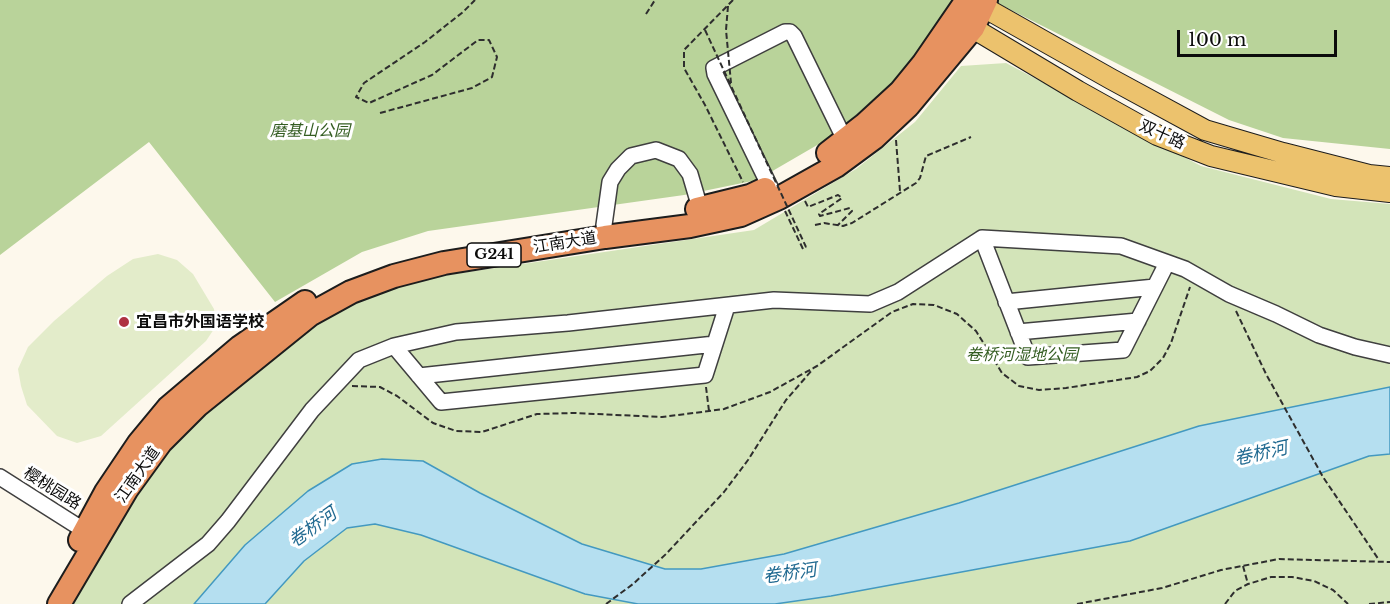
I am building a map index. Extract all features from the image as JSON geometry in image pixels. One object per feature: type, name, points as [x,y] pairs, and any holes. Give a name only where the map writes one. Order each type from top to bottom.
[{"type":"highway","name":"江南大道","points":[[59,604],[127,489],[161,442],[197,406],[311,314],[351,292],[394,276],[444,263],[690,226],[741,215],[783,191],[836,166],[874,138],[933,79],[973,9]]},
{"type":"highway","name":"江南大道","points":[[783,191],[792,176],[845,140],[901,91],[973,9]]},
{"type":"highway","name":"江南大道","points":[[45,604],[105,492],[139,442],[168,408],[240,347],[299,305],[357,275],[443,247],[636,221],[783,191]]},
{"type":"main road","name":"双十路","points":[[973,9],[1205,130],[1283,153],[1359,172],[1390,177]]},
{"type":"main road","name":"双十路","points":[[973,9],[1078,91],[1157,135],[1211,156],[1324,184],[1390,192]]},
{"type":"street","points":[[783,191],[714,68],[789,32],[794,36],[845,140]]},
{"type":"street","points":[[604,225],[610,182],[618,169],[631,156],[656,150],[679,159],[690,174],[700,208]]},
{"type":"street","points":[[982,238],[1028,357],[1123,350],[1167,262]]},
{"type":"street","points":[[130,604],[208,544],[312,410],[359,360],[394,346],[456,332],[580,322],[774,300],[870,304],[898,292],[982,238],[1121,246],[1194,274],[1229,294],[1319,335],[1390,355]]},
{"type":"street","points":[[1006,302],[1155,287]]},
{"type":"street","points":[[394,346],[441,402],[705,375],[727,306]]},
{"type":"street","points":[[1018,332],[1138,321]]},
{"type":"street","points":[[419,376],[715,344]]},
{"type":"street","name":"樱桃园路","points":[[0,477],[85,531]]},
{"type":"path","points":[[380,113],[472,88],[492,76],[497,57],[489,40],[478,39],[432,75],[369,103],[356,97],[364,83],[424,42],[475,0]]},
{"type":"path","points":[[646,14],[655,0]]},
{"type":"path","points":[[728,6],[726,30],[731,86]]},
{"type":"path","points":[[705,30],[731,86],[806,247],[803,249],[783,191]]},
{"type":"path","points":[[894,119],[900,192]]},
{"type":"path","points":[[815,225],[825,223],[843,226],[852,223],[916,183],[920,178],[926,156],[971,137]]},
{"type":"path","points":[[783,191],[808,207],[838,195],[842,198],[819,214],[820,216],[850,208],[852,211],[838,225]]},
{"type":"path","points":[[346,387],[354,385],[380,387],[397,396],[433,423],[456,431],[482,432],[537,414],[574,413],[662,417],[709,411],[770,392],[817,366],[892,312],[913,304],[934,305],[957,314],[976,331],[1002,373],[1019,386],[1039,390],[1066,388],[1137,377],[1150,371],[1163,358],[1171,343],[1194,274]]},
{"type":"path","points":[[1229,294],[1266,374],[1323,477],[1380,562]]},
{"type":"path","points":[[606,604],[633,584],[666,554],[724,492],[748,460],[786,400],[817,366]]},
{"type":"path","points":[[705,375],[709,411]]},
{"type":"path","points":[[1077,604],[1162,588],[1221,570],[1279,559],[1390,562]]},
{"type":"path","points":[[1243,566],[1248,584]]},
{"type":"path","points":[[1225,604],[1235,591],[1248,584],[1271,577],[1292,577],[1314,581],[1334,590],[1348,604]]},
{"type":"path","points":[[1369,604],[1390,602]]},
{"type":"green space","name":"磨基山公园","points":[[0,0],[953,0],[943,22],[913,62],[889,86],[831,137],[757,180],[684,195],[428,231],[362,252],[275,302],[149,142],[0,255]]},
{"type":"green space","points":[[998,0],[1390,0],[1390,149],[1283,138],[1229,120],[997,3]]},
{"type":"green space","name":"卷桥河湿地公园","points":[[1006,63],[1201,166],[1331,199],[1390,204],[1390,604],[72,604],[136,489],[185,431],[305,329],[358,299],[434,277],[754,230],[856,169],[915,122],[961,66]]},
{"type":"green space","points":[[158,254],[177,260],[193,274],[214,309],[216,326],[206,341],[101,436],[77,443],[57,436],[27,405],[18,369],[28,347],[54,321],[107,276],[133,259]]},
{"type":"water","name":"卷桥河","points":[[1390,387],[1390,454],[1369,456],[1130,541],[831,596],[775,604],[638,604],[585,594],[421,535],[375,524],[347,528],[304,561],[265,604],[194,604],[245,545],[308,491],[352,464],[382,459],[423,461],[480,493],[582,544],[665,569],[701,569],[784,554],[959,503],[1199,426]]},
{"type":"place","name":"宜昌市外国语学校","points":[[124,322]]}]
